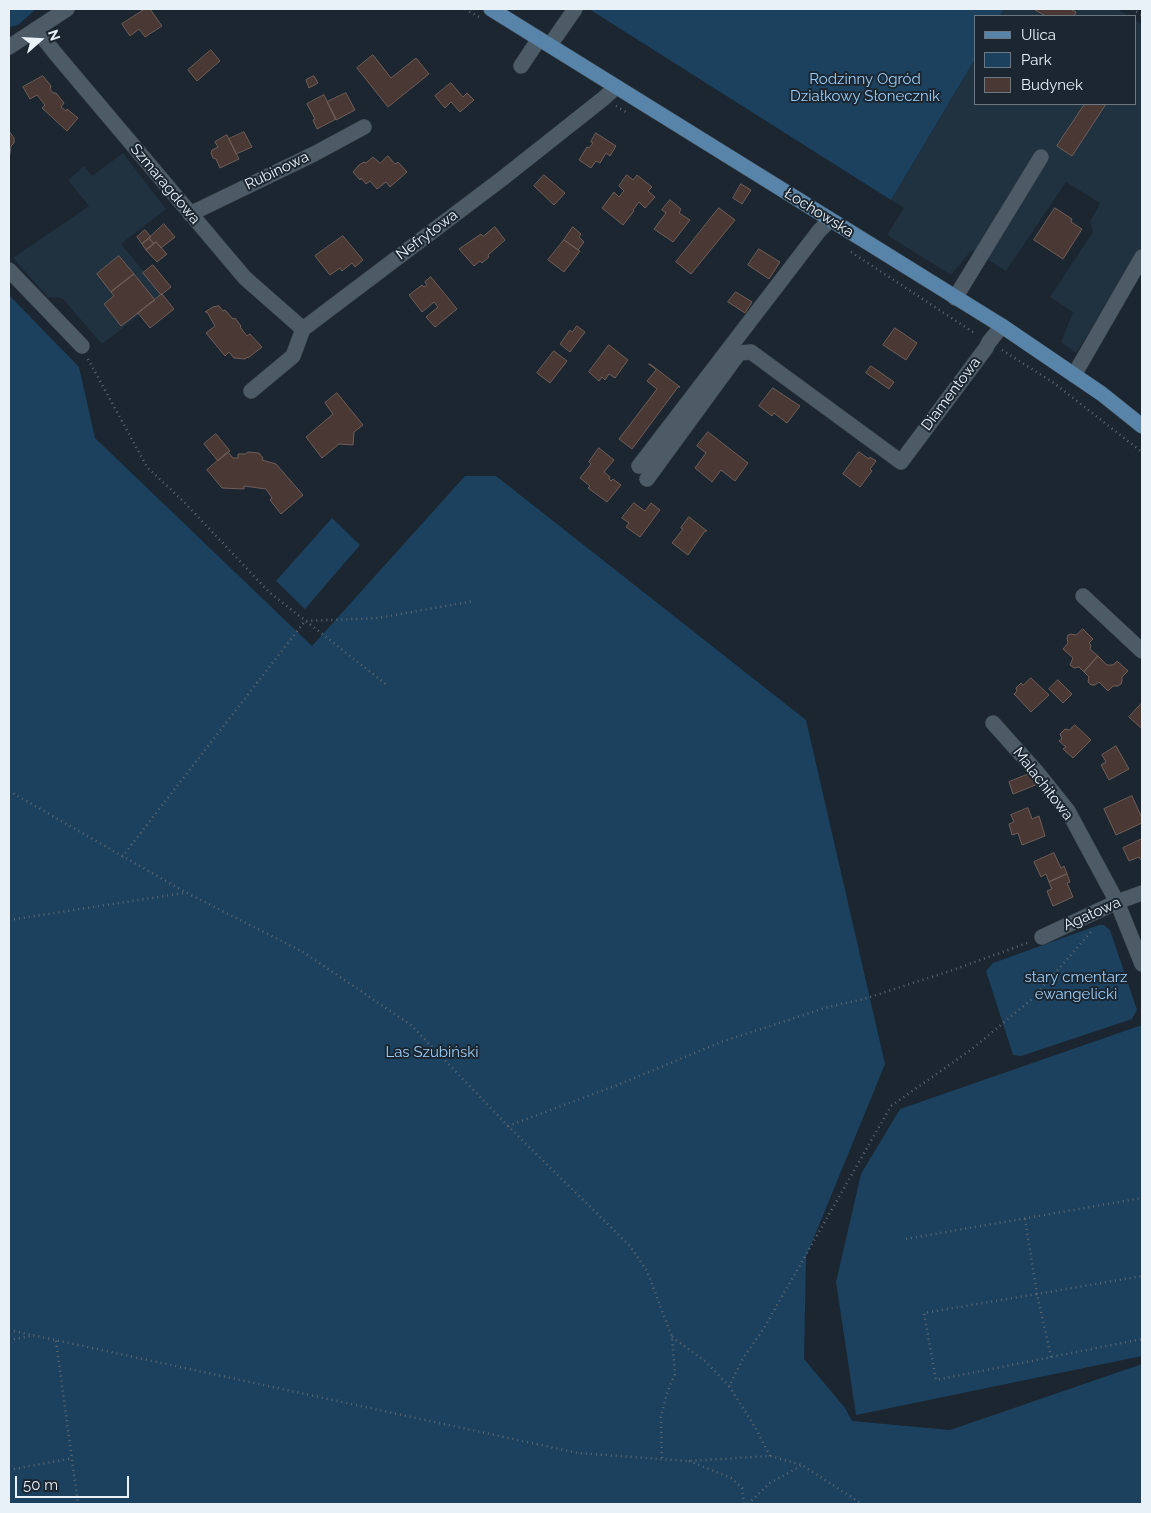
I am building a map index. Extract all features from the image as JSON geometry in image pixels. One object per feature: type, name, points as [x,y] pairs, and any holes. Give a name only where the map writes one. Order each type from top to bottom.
[{"type":"main road","name":"Łochowska","points":[[491,9],[1002,326],[1102,394],[1142,426]]},
{"type":"street","points":[[9,47],[67,9]]},
{"type":"street","points":[[521,66],[575,9]]},
{"type":"street","name":"Szmaragdowa","points":[[37,30],[244,278],[303,329]]},
{"type":"street","name":"Nefrytowa","points":[[303,329],[503,178],[616,87]]},
{"type":"street","name":"Rubinowa","points":[[190,214],[314,154],[364,127]]},
{"type":"street","points":[[955,298],[1040,157]]},
{"type":"street","points":[[639,466],[819,231],[830,220]]},
{"type":"street","points":[[1074,375],[1142,257]]},
{"type":"street","points":[[9,270],[82,346]]},
{"type":"street","name":"Diamentowa","points":[[647,479],[739,353],[751,352],[900,462],[1002,326]]},
{"type":"street","points":[[251,391],[293,356],[303,329]]},
{"type":"street","points":[[1083,596],[1142,651]]},
{"type":"street","name":"Malachitowa","points":[[993,723],[1036,770],[1068,811],[1117,902],[1142,964]]},
{"type":"street","name":"Agatowa","points":[[1042,937],[1117,902],[1142,893]]},
{"type":"path","points":[[1132,9],[1142,16]]},
{"type":"path","points":[[82,346],[147,467],[184,502],[269,592],[387,685]]},
{"type":"path","points":[[122,857],[305,621],[378,618],[474,601]]},
{"type":"path","points":[[9,791],[185,892],[303,952],[411,1025],[508,1126],[630,1246],[647,1271],[672,1337],[675,1374],[667,1393],[661,1417],[662,1460]]},
{"type":"path","points":[[9,920],[185,892]]},
{"type":"path","points":[[729,1386],[744,1357],[764,1328],[891,1106],[972,1049],[1032,999],[1093,930]]},
{"type":"path","points":[[508,1126],[620,1084],[721,1042],[828,1007],[873,996],[953,970],[1042,937]]},
{"type":"path","points":[[906,1238],[1142,1198]]},
{"type":"path","points":[[1025,1219],[1037,1294],[1051,1357]]},
{"type":"path","points":[[1142,1276],[924,1313],[936,1380],[1142,1339]]},
{"type":"path","points":[[9,1330],[578,1454],[688,1461],[770,1456],[802,1465],[862,1504]]},
{"type":"path","points":[[9,1340],[32,1335]]},
{"type":"path","points":[[672,1337],[705,1361],[729,1386],[755,1427],[770,1456]]},
{"type":"path","points":[[56,1341],[78,1504]]},
{"type":"path","points":[[9,1470],[73,1458]]},
{"type":"path","points":[[688,1461],[731,1478],[742,1488],[746,1504],[770,1483],[802,1465]]},
{"type":"shaded area","points":[[1004,9],[1117,9],[1127,15],[1001,15]]},
{"type":"shaded area","points":[[1136,21],[1142,25],[1142,246],[1076,353],[1061,342],[1073,312],[1050,297],[1093,232],[1090,222],[1100,203],[1066,182],[1006,271],[972,250],[951,275],[887,235],[904,208],[891,200],[974,61],[974,105],[1136,105]]},
{"type":"shaded area","points":[[123,153],[166,209],[121,244],[164,296],[102,344],[62,298],[48,297],[13,258],[89,206],[68,180],[84,166],[92,176]]},
{"type":"green space","points":[[9,9],[36,9],[18,25],[9,27]]},
{"type":"green space","name":"Rodzinny Ogród Działkowy Słonecznik","points":[[589,9],[1004,9],[1001,15],[974,15],[974,61],[891,200]]},
{"type":"green space","name":"Las Szubiński","points":[[9,295],[79,367],[95,438],[312,646],[465,476],[496,476],[806,720],[885,1064],[806,1257],[804,1359],[845,1408],[852,1421],[950,1430],[1142,1364],[1142,1504],[9,1504]]},
{"type":"green space","points":[[332,518],[360,545],[305,609],[276,581]]},
{"type":"green space","name":"stary cmentarz ewangelicki","points":[[1099,925],[1104,925],[1110,930],[1137,1010],[1132,1019],[1021,1056],[1013,1055],[986,971],[993,963]]},
{"type":"green space","points":[[1142,1025],[1142,1356],[856,1415],[836,1282],[861,1174],[900,1109]]},
{"type":"building","points":[[145,9],[150,9],[162,26],[145,37],[139,29],[130,36],[122,24]]},
{"type":"building","points":[[1034,9],[1070,9],[1076,12],[1074,15],[1044,15]]},
{"type":"building","points":[[211,50],[220,61],[197,81],[188,70]]},
{"type":"building","points":[[373,55],[391,78],[416,58],[429,74],[388,107],[357,68]]},
{"type":"building","points":[[43,76],[51,86],[50,89],[53,93],[56,93],[64,103],[61,107],[66,111],[67,109],[78,118],[67,131],[42,108],[45,105],[37,95],[30,99],[23,87]]},
{"type":"building","points":[[314,76],[318,83],[309,88],[306,80]]},
{"type":"building","points":[[451,83],[463,97],[467,93],[474,100],[460,112],[451,102],[445,108],[435,96]]},
{"type":"building","points":[[346,93],[355,110],[336,120],[327,102]]},
{"type":"building","points":[[324,95],[336,119],[317,129],[313,120],[315,119],[307,104]]},
{"type":"building","points":[[1084,105],[1105,105],[1072,156],[1057,146]]},
{"type":"building","points":[[9,131],[14,138],[14,143],[11,146],[9,160]]},
{"type":"building","points":[[244,132],[252,147],[236,154],[229,139]]},
{"type":"building","points":[[596,133],[616,146],[610,156],[606,153],[600,163],[596,161],[591,168],[579,160],[587,147],[589,148],[593,143],[591,142]]},
{"type":"building","points":[[227,135],[239,159],[220,168],[211,153],[212,150],[218,147],[215,142]]},
{"type":"building","points":[[388,156],[395,164],[398,162],[407,172],[390,187],[386,182],[377,189],[370,181],[366,184],[361,178],[360,180],[353,172],[359,165],[364,162],[366,163],[373,157],[380,163]]},
{"type":"building","points":[[544,175],[565,193],[554,205],[534,186]]},
{"type":"building","points":[[627,175],[633,180],[637,175],[652,187],[648,191],[655,197],[645,208],[639,202],[623,225],[602,208],[614,192],[619,197],[624,191],[619,186]]},
{"type":"building","points":[[741,184],[751,190],[742,204],[733,198]]},
{"type":"building","points":[[670,200],[681,209],[679,213],[690,220],[673,242],[654,229],[666,213],[662,210]]},
{"type":"building","points":[[719,208],[735,220],[691,274],[676,262]]},
{"type":"building","points":[[1055,208],[1072,219],[1071,222],[1082,229],[1063,259],[1034,240]]},
{"type":"building","points":[[164,224],[175,237],[161,248],[149,238]]},
{"type":"building","points":[[495,227],[505,240],[482,263],[480,261],[474,266],[459,249]]},
{"type":"building","points":[[573,227],[581,234],[579,237],[584,242],[578,250],[564,240]]},
{"type":"building","points":[[145,230],[151,237],[142,244],[137,237]]},
{"type":"building","points":[[343,236],[363,260],[355,267],[352,263],[342,271],[340,268],[330,275],[315,256]]},
{"type":"building","points":[[149,238],[154,244],[146,250],[142,244]]},
{"type":"building","points":[[564,240],[580,251],[564,272],[548,260]]},
{"type":"building","points":[[156,242],[167,254],[157,262],[146,250]]},
{"type":"building","points":[[759,249],[780,262],[769,279],[748,265]]},
{"type":"building","points":[[119,256],[134,274],[111,292],[97,274]]},
{"type":"building","points":[[153,265],[171,287],[161,295],[143,273]]},
{"type":"building","points":[[134,274],[155,300],[121,326],[104,304],[114,296],[111,292]]},
{"type":"building","points":[[431,277],[457,309],[435,327],[426,317],[438,307],[434,302],[422,312],[409,295],[422,285],[424,287],[427,285],[425,282]]},
{"type":"building","points":[[736,292],[752,302],[745,313],[728,302]]},
{"type":"building","points":[[162,294],[174,309],[150,328],[138,313]]},
{"type":"building","points":[[219,306],[233,319],[235,318],[247,336],[250,334],[262,347],[248,358],[234,358],[229,352],[225,356],[206,333],[215,326],[207,312],[205,312]]},
{"type":"building","points":[[577,326],[585,332],[570,352],[560,344],[570,330],[572,332]]},
{"type":"building","points":[[895,328],[917,343],[906,360],[883,345]]},
{"type":"building","points":[[609,345],[628,360],[615,378],[609,374],[605,380],[602,377],[599,381],[589,372]]},
{"type":"building","points":[[554,351],[567,361],[550,383],[537,373]]},
{"type":"building","points":[[649,364],[680,387],[678,387],[632,449],[619,439],[657,389],[647,381],[656,370]]},
{"type":"building","points":[[871,366],[894,382],[889,389],[866,373]]},
{"type":"building","points":[[773,388],[800,406],[787,423],[774,413],[772,416],[759,406]]},
{"type":"building","points":[[337,393],[363,425],[354,432],[353,445],[339,444],[322,458],[306,437],[333,414],[325,403]]},
{"type":"building","points":[[708,432],[748,463],[735,481],[721,470],[712,482],[695,468],[706,453],[697,446]]},
{"type":"building","points":[[216,434],[230,451],[218,461],[204,444]]},
{"type":"building","points":[[599,448],[614,460],[604,472],[610,477],[611,481],[613,479],[621,485],[607,502],[588,488],[590,486],[580,478],[591,464],[589,462]]},
{"type":"building","points":[[228,452],[233,458],[238,458],[238,454],[248,452],[259,453],[263,458],[262,460],[276,464],[303,495],[281,514],[270,500],[272,498],[266,489],[244,486],[244,489],[222,488],[207,470]]},
{"type":"building","points":[[859,452],[869,459],[870,457],[876,461],[870,469],[872,471],[860,487],[843,474]]},
{"type":"building","points":[[634,503],[645,511],[651,503],[660,510],[640,537],[626,527],[629,523],[622,518]]},
{"type":"building","points":[[689,517],[707,531],[705,531],[688,555],[672,543],[683,529],[681,528]]},
{"type":"building","points":[[1083,629],[1093,639],[1089,643],[1091,645],[1090,649],[1098,656],[1084,672],[1079,667],[1074,668],[1070,665],[1073,658],[1063,649],[1068,643],[1068,635],[1076,635]]},
{"type":"building","points":[[1098,656],[1107,665],[1113,665],[1117,661],[1128,671],[1122,677],[1121,684],[1113,686],[1108,691],[1099,682],[1091,685],[1088,682],[1089,677],[1084,672]]},
{"type":"building","points":[[1031,678],[1049,695],[1031,712],[1014,694],[1017,691],[1016,688],[1021,683],[1023,685]]},
{"type":"building","points":[[1058,680],[1072,694],[1063,703],[1049,689]]},
{"type":"building","points":[[1142,703],[1142,729],[1129,717]]},
{"type":"building","points":[[1075,725],[1091,740],[1073,758],[1063,749],[1066,747],[1059,741],[1062,739],[1060,734],[1065,729],[1069,730]]},
{"type":"building","points":[[1116,746],[1129,769],[1109,780],[1101,765],[1106,762],[1102,755]]},
{"type":"building","points":[[1034,772],[1038,784],[1013,794],[1009,782]]},
{"type":"building","points":[[1132,796],[1142,818],[1142,823],[1116,835],[1104,809]]},
{"type":"building","points":[[1028,808],[1032,819],[1039,816],[1045,836],[1022,845],[1018,833],[1012,835],[1009,824],[1014,822],[1011,815]]},
{"type":"building","points":[[1142,839],[1142,860],[1139,857],[1129,861],[1123,848]]},
{"type":"building","points":[[1054,853],[1061,868],[1064,866],[1067,874],[1049,882],[1046,874],[1041,877],[1034,862]]},
{"type":"building","points":[[1067,874],[1070,882],[1067,883],[1073,897],[1053,906],[1047,891],[1052,889],[1049,882]]}]
